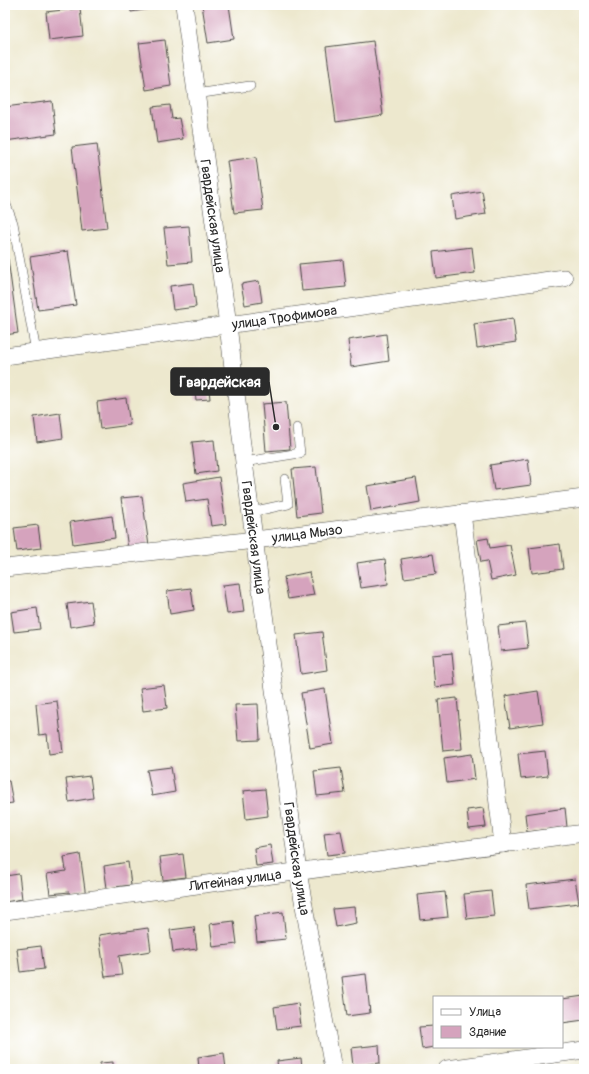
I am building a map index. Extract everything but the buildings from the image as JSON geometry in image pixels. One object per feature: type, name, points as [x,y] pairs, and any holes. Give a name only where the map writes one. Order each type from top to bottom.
[{"type":"street","name":"Гвардейская улица","points":[[184,5],[228,325],[244,462],[298,872],[333,1069]]},
{"type":"street","name":"улица Трофимова","points":[[5,356],[564,278]]},
{"type":"street","name":"улица Мызо","points":[[5,568],[255,540],[584,498]]},
{"type":"street","points":[[462,513],[503,844]]},
{"type":"street","name":"Литейная улица","points":[[5,910],[584,833]]},
{"type":"street","points":[[447,1069],[584,1050]]},
{"type":"lane","points":[[196,94],[250,86]]},
{"type":"lane","points":[[5,202],[13,223],[36,352]]},
{"type":"lane","points":[[244,462],[300,454],[297,428]]},
{"type":"lane","points":[[251,512],[288,504],[285,479]]},
{"type":"place","name":"Гвардейская","points":[[276,427]]}]
